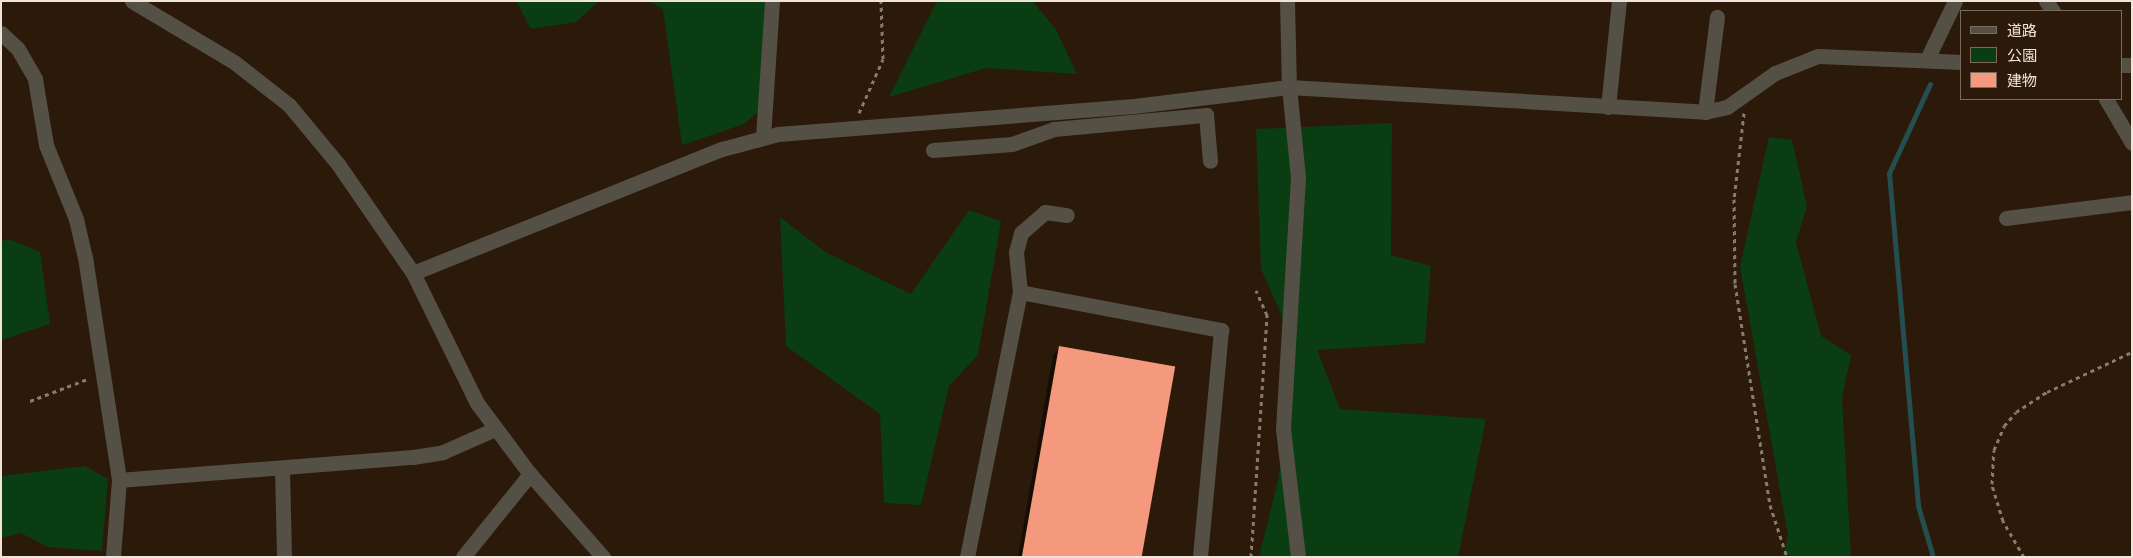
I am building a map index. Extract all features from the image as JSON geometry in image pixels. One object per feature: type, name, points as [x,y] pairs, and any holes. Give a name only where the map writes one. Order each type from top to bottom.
[{"type":"street","points":[[132,1],[234,62],[289,105],[338,164],[413,273],[458,370],[495,429],[530,474],[603,557]]},
{"type":"street","points":[[763,137],[772,1]]},
{"type":"street","points":[[1287,1],[1289,88],[1298,177],[1297,236],[1283,429],[1298,557]]},
{"type":"street","points":[[1608,107],[1619,1]]},
{"type":"street","points":[[1927,59],[1955,1]]},
{"type":"street","points":[[1705,112],[1717,17]]},
{"type":"street","points":[[1,33],[18,49],[35,79],[46,145],[76,219],[104,374],[118,480],[113,557]]},
{"type":"street","points":[[413,273],[703,156],[763,137],[1289,88],[1705,112],[1744,97],[1775,73],[1818,56],[1960,62]]},
{"type":"street","points":[[2107,100],[2132,143]]},
{"type":"street","points":[[933,150],[1012,144],[1054,129],[1206,115],[1210,161]]},
{"type":"street","points":[[2006,218],[2132,202]]},
{"type":"street","points":[[968,557],[1020,292],[1016,252],[1022,232],[1045,212],[1067,215]]},
{"type":"street","points":[[1020,292],[1221,330],[1200,557]]},
{"type":"street","points":[[118,480],[282,468],[443,452],[495,429]]},
{"type":"street","points":[[282,468],[284,557]]},
{"type":"street","points":[[463,557],[530,474]]},
{"type":"path","points":[[851,130],[883,60],[881,1]]},
{"type":"path","points":[[1744,97],[1734,199],[1736,284],[1770,505],[1787,557]]},
{"type":"path","points":[[1251,557],[1267,315],[1256,290]]},
{"type":"path","points":[[2024,557],[2003,520],[1992,484],[1994,450],[2004,426],[2016,412],[2047,392],[2132,352]]},
{"type":"path","points":[[30,401],[104,374]]},
{"type":"green space","points":[[516,1],[599,1],[576,22],[531,29]]},
{"type":"green space","points":[[649,1],[765,1],[769,102],[744,124],[682,145],[663,9]]},
{"type":"green space","points":[[937,1],[1032,1],[1055,28],[1077,74],[986,68],[889,97]]},
{"type":"green space","points":[[1392,123],[1391,255],[1431,266],[1425,343],[1317,350],[1340,409],[1486,419],[1458,557],[1259,557],[1278,480],[1291,392],[1282,316],[1261,269],[1256,129]]},
{"type":"green space","points":[[1769,137],[1792,140],[1807,206],[1796,242],[1821,336],[1851,355],[1842,398],[1851,557],[1783,557],[1788,535],[1740,267]]},
{"type":"green space","points":[[969,210],[1001,221],[978,355],[949,386],[921,505],[884,503],[880,414],[786,346],[780,217],[825,252],[911,294]]},
{"type":"green space","points":[[9,239],[40,252],[50,324],[1,340],[1,241]]},
{"type":"green space","points":[[85,466],[108,479],[102,551],[48,547],[21,533],[1,538],[1,476]]},
{"type":"building","points":[[1059,346],[1175,366],[1142,557],[1022,557]]},
{"type":"waterway","points":[[1930,84],[1889,173],[1918,506],[1933,557]]}]
